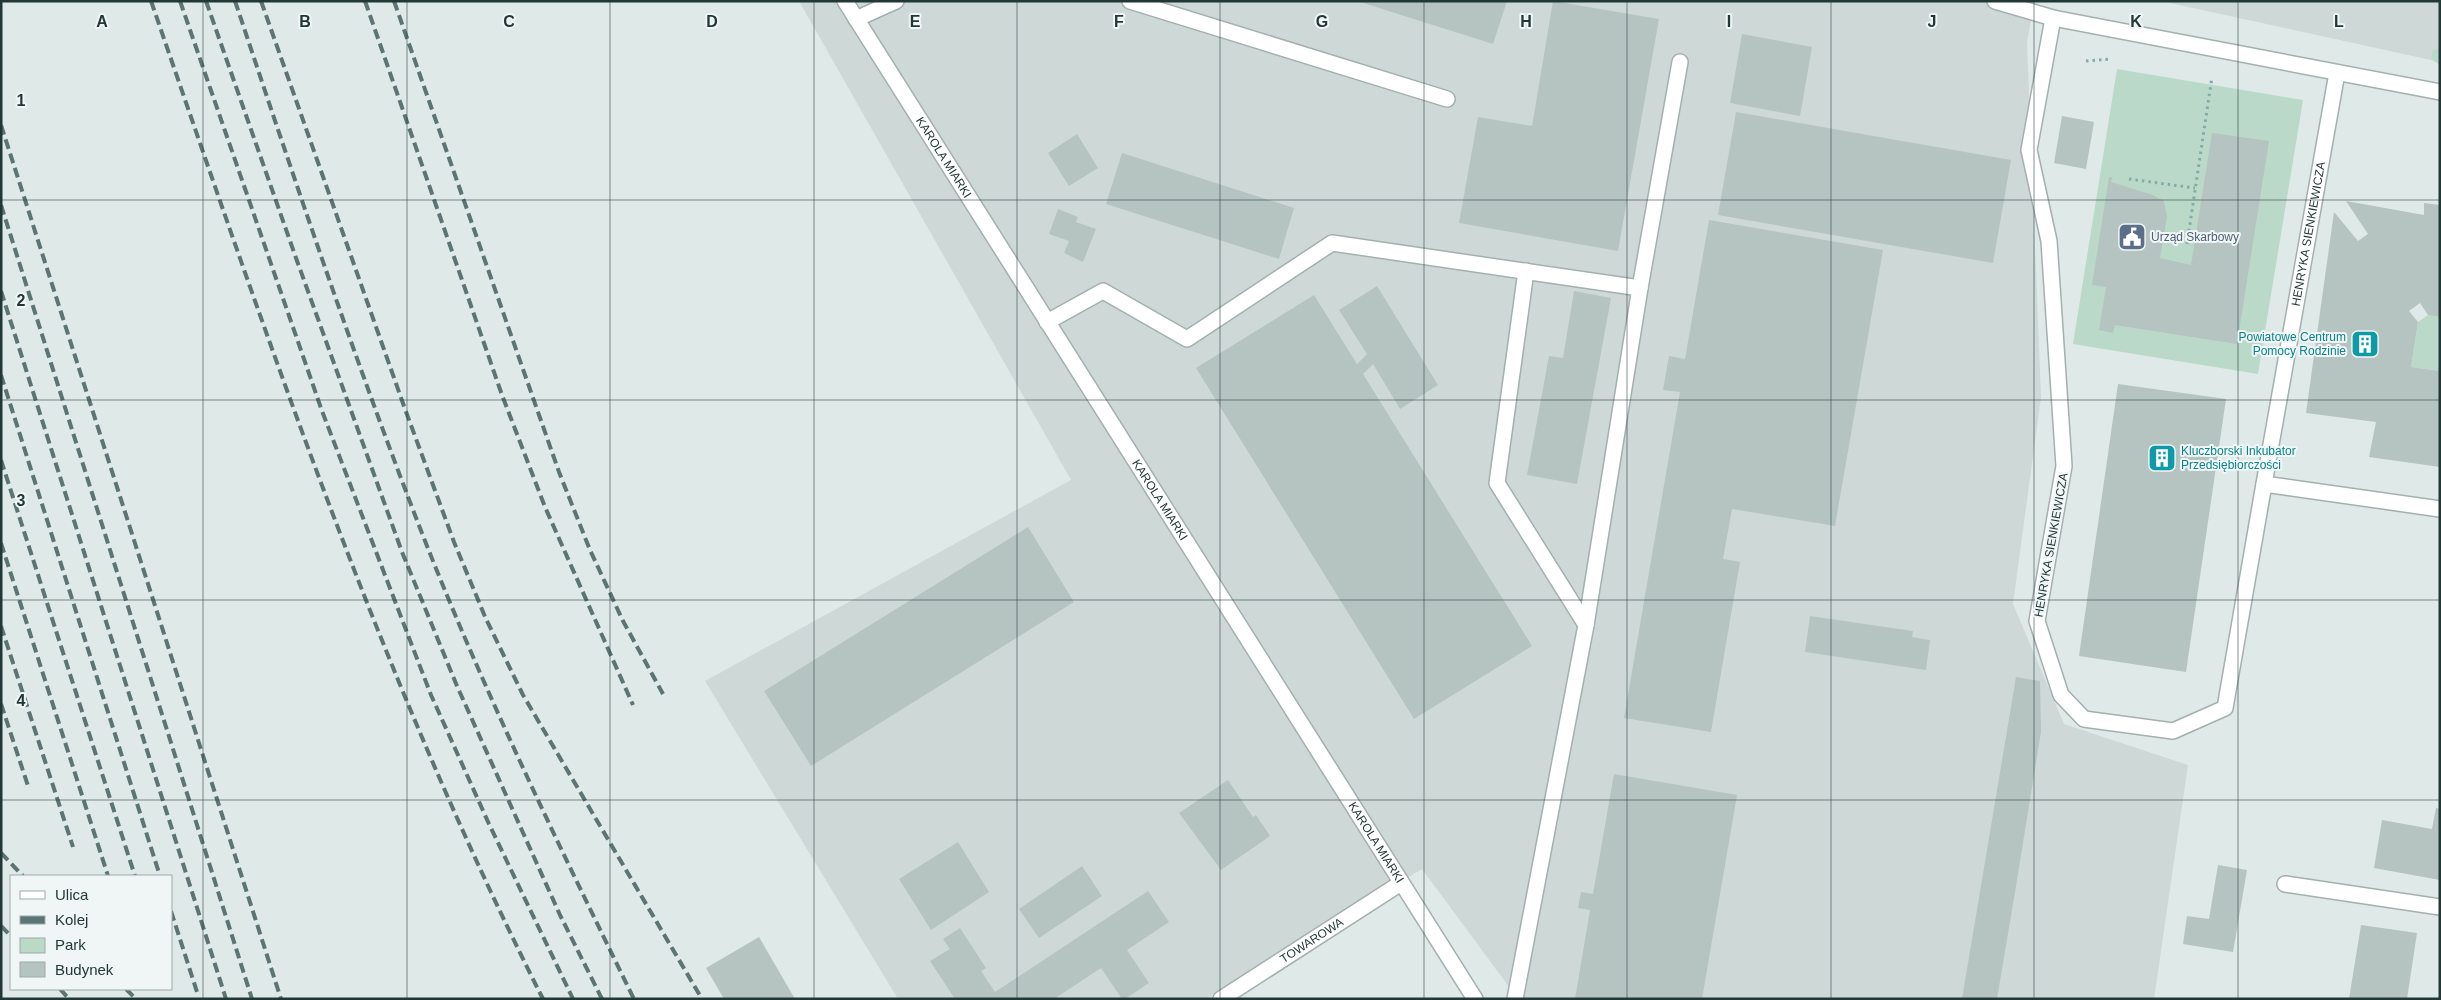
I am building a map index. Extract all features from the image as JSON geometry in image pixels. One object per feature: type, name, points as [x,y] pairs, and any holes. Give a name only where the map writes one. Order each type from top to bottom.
[{"type":"street","name":"KAROLA MIARKI","points":[[845,1],[1475,999]]},
{"type":"street","points":[[856,19],[896,1]]},
{"type":"street","points":[[1130,1],[1447,99]]},
{"type":"street","points":[[1995,1],[2053,18],[2440,92]]},
{"type":"street","name":"HENRYKA SIENKIEWICZA","points":[[2053,18],[2029,150],[2049,241],[2064,466],[2037,620],[2060,695],[2084,718],[2173,730],[2225,708],[2337,72]]},
{"type":"street","points":[[1515,999],[1586,625],[1640,288],[1680,62]]},
{"type":"street","points":[[1047,322],[1103,291],[1187,339],[1332,242],[1640,288]]},
{"type":"street","points":[[1526,271],[1497,483],[1586,625]]},
{"type":"street","points":[[2264,484],[2440,509]]},
{"type":"street","name":"TOWAROWA","points":[[1221,999],[1400,883]]},
{"type":"street","points":[[2285,884],[2440,907]]},
{"type":"path","points":[[2187,244],[2212,76]]},
{"type":"path","points":[[2129,179],[2195,188]]},
{"type":"shaded area","points":[[799,1],[2034,1],[2027,43],[2041,397],[2013,604],[2064,724],[2188,765],[2154,999],[1518,999],[1422,869],[1206,999],[898,999],[705,681],[1071,480]]},
{"type":"shaded area","points":[[2161,1],[2440,1],[2440,62]]},
{"type":"green space","points":[[2440,49],[2440,65],[2431,59],[2433,50]]},
{"type":"green space","points":[[2117,69],[2303,100],[2258,374],[2073,344]]},
{"type":"green space","points":[[2428,315],[2440,317],[2440,371],[2411,367],[2418,322]]},
{"type":"building","points":[[1357,1],[1507,1],[1493,44]]},
{"type":"building","points":[[1553,1],[1659,19],[1618,251],[1459,223],[1478,117],[1532,126]]},
{"type":"building","points":[[1742,34],[1812,47],[1800,116],[1730,103]]},
{"type":"building","points":[[1736,112],[2011,160],[1993,263],[1718,215]]},
{"type":"building","points":[[2062,116],[2094,122],[2086,169],[2054,163]]},
{"type":"building","name":"Urząd Skarbowy","points":[[2212,133],[2269,141],[2237,344],[2115,325],[2113,333],[2099,330],[2106,287],[2092,285],[2109,177],[2112,177],[2111,182],[2153,195],[2164,201],[2167,217],[2160,258],[2191,265]]},
{"type":"building","points":[[1077,134],[1098,168],[1069,186],[1048,153]]},
{"type":"building","points":[[1122,153],[1294,208],[1279,259],[1106,204]]},
{"type":"building","name":"Powiatowe Centrum Pomocy Rodzinie","points":[[2346,201],[2424,215],[2424,203],[2440,205],[2440,317],[2428,315],[2420,303],[2409,311],[2418,322],[2411,367],[2440,371],[2440,467],[2369,457],[2376,422],[2306,413],[2334,212],[2358,241],[2368,234]]},
{"type":"building","points":[[1058,209],[1078,217],[1076,222],[1096,229],[1083,262],[1064,253],[1069,241],[1049,234]]},
{"type":"building","points":[[1709,220],[1883,250],[1835,526],[1732,509],[1723,559],[1740,562],[1711,732],[1624,718],[1680,392],[1663,390],[1669,356],[1685,359]]},
{"type":"building","points":[[1377,286],[1438,385],[1400,409],[1373,364],[1363,374],[1532,646],[1414,719],[1196,368],[1314,295],[1357,364],[1367,354],[1339,310]]},
{"type":"building","points":[[1574,291],[1611,298],[1577,484],[1527,475],[1549,356],[1563,358]]},
{"type":"building","points":[[2118,384],[2226,399],[2186,672],[2079,656]]},
{"type":"building","points":[[1028,527],[1074,602],[811,766],[764,691]]},
{"type":"building","points":[[1810,616],[1913,631],[1912,637],[1930,640],[1926,670],[1805,652]]},
{"type":"building","points":[[2016,677],[2040,681],[2041,732],[2016,886],[1997,999],[1962,999]]},
{"type":"building","points":[[1614,774],[1737,795],[1702,999],[1575,999],[1590,910],[1578,908],[1581,892],[1593,894]]},
{"type":"building","points":[[1228,780],[1253,817],[1256,815],[1270,836],[1221,870],[1179,813]]},
{"type":"building","points":[[2436,808],[2440,809],[2440,880],[2374,868],[2382,820],[2432,829]]},
{"type":"building","points":[[958,842],[989,892],[931,930],[899,879]]},
{"type":"building","points":[[2218,865],[2247,870],[2233,952],[2183,944],[2187,916],[2209,919]]},
{"type":"building","points":[[1082,866],[1102,896],[1039,938],[1019,909]]},
{"type":"building","points":[[1148,891],[1169,922],[1127,950],[1149,983],[1125,999],[1122,999],[1101,968],[1054,999],[955,999],[930,961],[950,949],[943,939],[960,928],[986,968],[981,971],[995,992]]},
{"type":"building","points":[[2361,925],[2417,933],[2407,999],[2349,999]]},
{"type":"building","points":[[759,937],[795,999],[724,999],[706,968]]},
{"type":"railway","points":[[151,1],[284,381],[330,507],[379,632],[430,756],[484,878],[543,999]]},
{"type":"railway","points":[[180,1],[322,411],[431,695],[489,824],[573,999]]},
{"type":"railway","points":[[206,1],[402,552],[457,686],[560,915],[602,999]]},
{"type":"railway","points":[[235,1],[352,343],[401,479],[450,604],[500,718],[634,999]]},
{"type":"railway","points":[[261,1],[405,409],[454,542],[486,619],[523,695],[702,999]]},
{"type":"railway","points":[[365,1],[502,395],[545,507],[633,705]]},
{"type":"railway","points":[[394,1],[559,472],[590,550],[623,621],[663,694]]},
{"type":"railway","points":[[1,125],[281,999]]},
{"type":"railway","points":[[1,205],[252,999]]},
{"type":"railway","points":[[1,291],[226,999]]},
{"type":"railway","points":[[1,375],[160,875]]},
{"type":"railway","points":[[1,460],[135,875]]},
{"type":"railway","points":[[1,543],[108,875]]},
{"type":"railway","points":[[1,626],[73,847]]},
{"type":"railway","points":[[1,704],[29,789]]},
{"type":"railway","points":[[1,853],[22,875]]},
{"type":"railway","points":[[172,914],[197,992]]},
{"type":"railway","points":[[1,926],[10,935]]},
{"type":"railway","points":[[61,990],[69,999]]},
{"type":"railway","points":[[127,990],[136,999]]},
{"type":"place","name":"Urząd Skarbowy","points":[[2132,237]]},
{"type":"place","name":"Powiatowe Centrum Pomocy Rodzinie","points":[[2365,344]]},
{"type":"place","name":"Kluczborski Inkubator Przedsiębiorczości","points":[[2162,458]]}]
